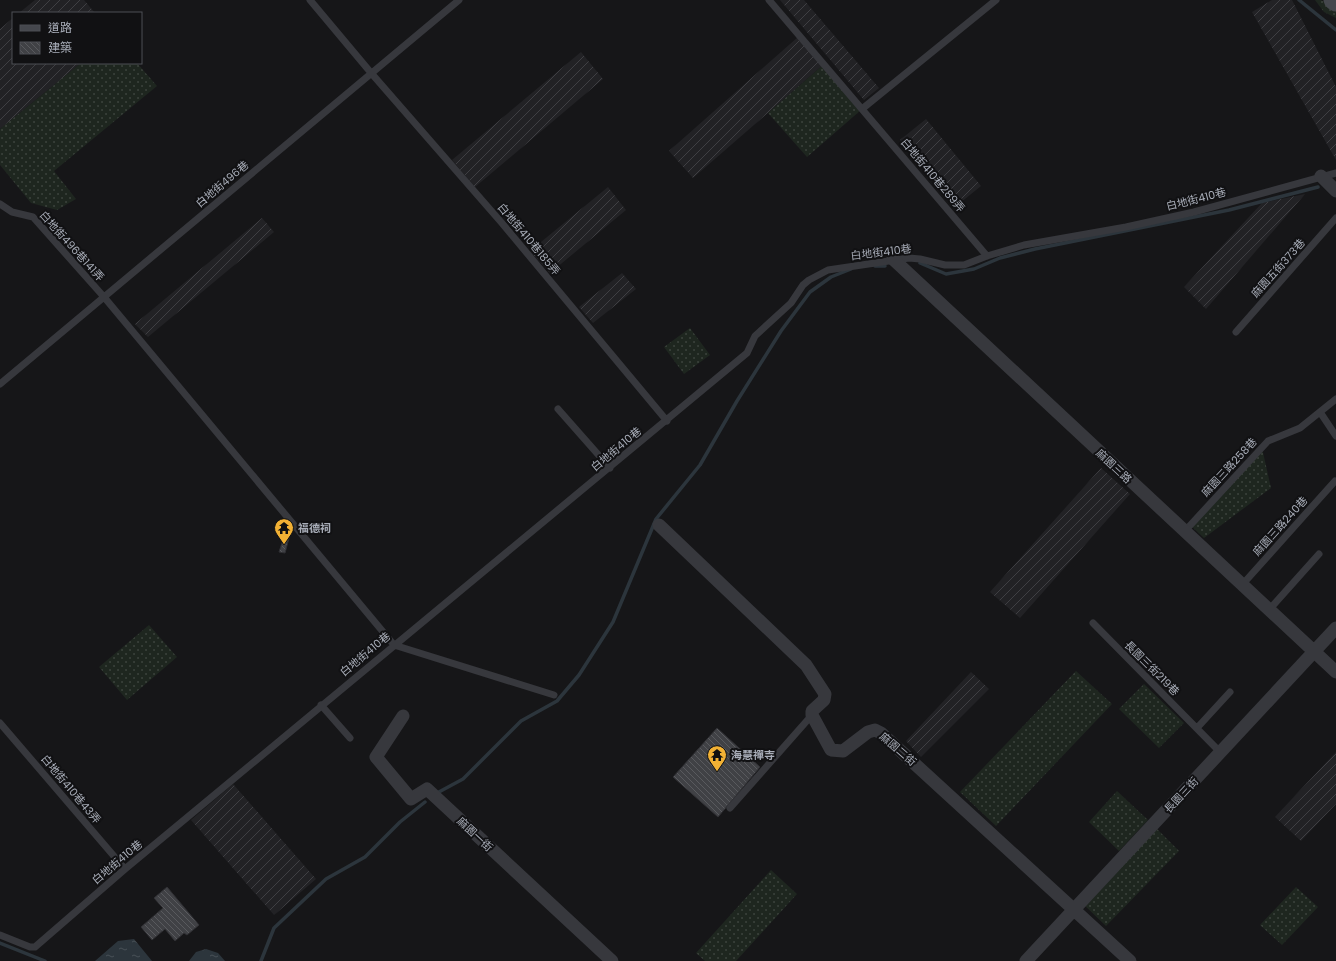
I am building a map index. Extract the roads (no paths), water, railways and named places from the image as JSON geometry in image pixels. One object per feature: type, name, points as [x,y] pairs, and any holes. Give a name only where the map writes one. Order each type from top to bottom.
[{"type":"street","points":[[1332,0],[1336,2]]},
{"type":"street","points":[[1321,176],[1336,191]]},
{"type":"street","name":"麻園三路","points":[[892,259],[1336,672]]},
{"type":"street","points":[[659,525],[806,666],[825,694],[824,700],[812,710],[812,715]]},
{"type":"street","name":"長園三街","points":[[1026,961],[1336,628]]},
{"type":"street","name":"麻園二街","points":[[812,715],[831,750],[838,752],[843,752],[868,732],[875,730],[881,732],[1130,961]]},
{"type":"street","name":"麻園一街","points":[[403,716],[376,757],[411,799],[427,789],[612,961]]},
{"type":"lane","name":"白地街410巷185弄","points":[[310,0],[372,74],[501,222],[667,421]]},
{"type":"lane","name":"白地街496巷","points":[[0,384],[459,0]]},
{"type":"lane","name":"白地街410巷289弄","points":[[769,0],[987,256]]},
{"type":"lane","points":[[862,109],[996,0]]},
{"type":"lane","name":"白地街410巷","points":[[0,935],[30,947],[35,947],[124,869],[667,421],[747,353],[755,336],[791,302],[803,285],[809,280],[828,270],[892,259],[920,259],[945,265],[964,265],[987,256],[1024,246],[1126,227],[1194,212],[1321,176],[1336,174]]},
{"type":"lane","name":"白地街496巷141弄","points":[[0,204],[12,212],[33,217],[104,297],[394,645]]},
{"type":"lane","name":"麻園五街373巷","points":[[1236,332],[1336,218]]},
{"type":"lane","name":"麻園三路258巷","points":[[1184,532],[1268,441],[1300,428],[1336,399]]},
{"type":"lane","points":[[558,409],[610,468]]},
{"type":"lane","points":[[1320,412],[1336,436]]},
{"type":"lane","name":"麻園三路240巷","points":[[1242,585],[1335,481]]},
{"type":"lane","points":[[1269,610],[1319,554]]},
{"type":"lane","name":"長園三街219巷","points":[[1093,623],[1221,753]]},
{"type":"lane","points":[[394,645],[554,695]]},
{"type":"lane","points":[[1197,728],[1230,692]]},
{"type":"lane","points":[[321,705],[350,738]]},
{"type":"lane","points":[[730,808],[812,715]]},
{"type":"lane","name":"白地街410巷43弄","points":[[0,723],[124,869]]},
{"type":"water","points":[[134,939],[152,961],[95,961],[118,941]]},
{"type":"water","points":[[206,949],[218,953],[225,961],[189,961],[196,952]]},
{"type":"waterway","points":[[1299,0],[1336,30]]},
{"type":"waterway","points":[[920,263],[946,274],[974,269],[1000,258],[1035,249],[1229,210],[1318,187]]},
{"type":"waterway","points":[[875,266],[885,266]]},
{"type":"waterway","points":[[437,793],[463,779],[521,721],[557,701],[579,675],[613,622],[656,519],[700,465],[737,401],[781,331],[810,292],[831,277],[851,269]]},
{"type":"waterway","points":[[261,961],[274,928],[326,879],[365,857],[400,822],[425,802]]},
{"type":"waterway","points":[[0,943],[45,961]]},
{"type":"place","name":"福德祠","points":[[284,545]]},
{"type":"place","name":"海慧禪寺","points":[[717,772]]}]
